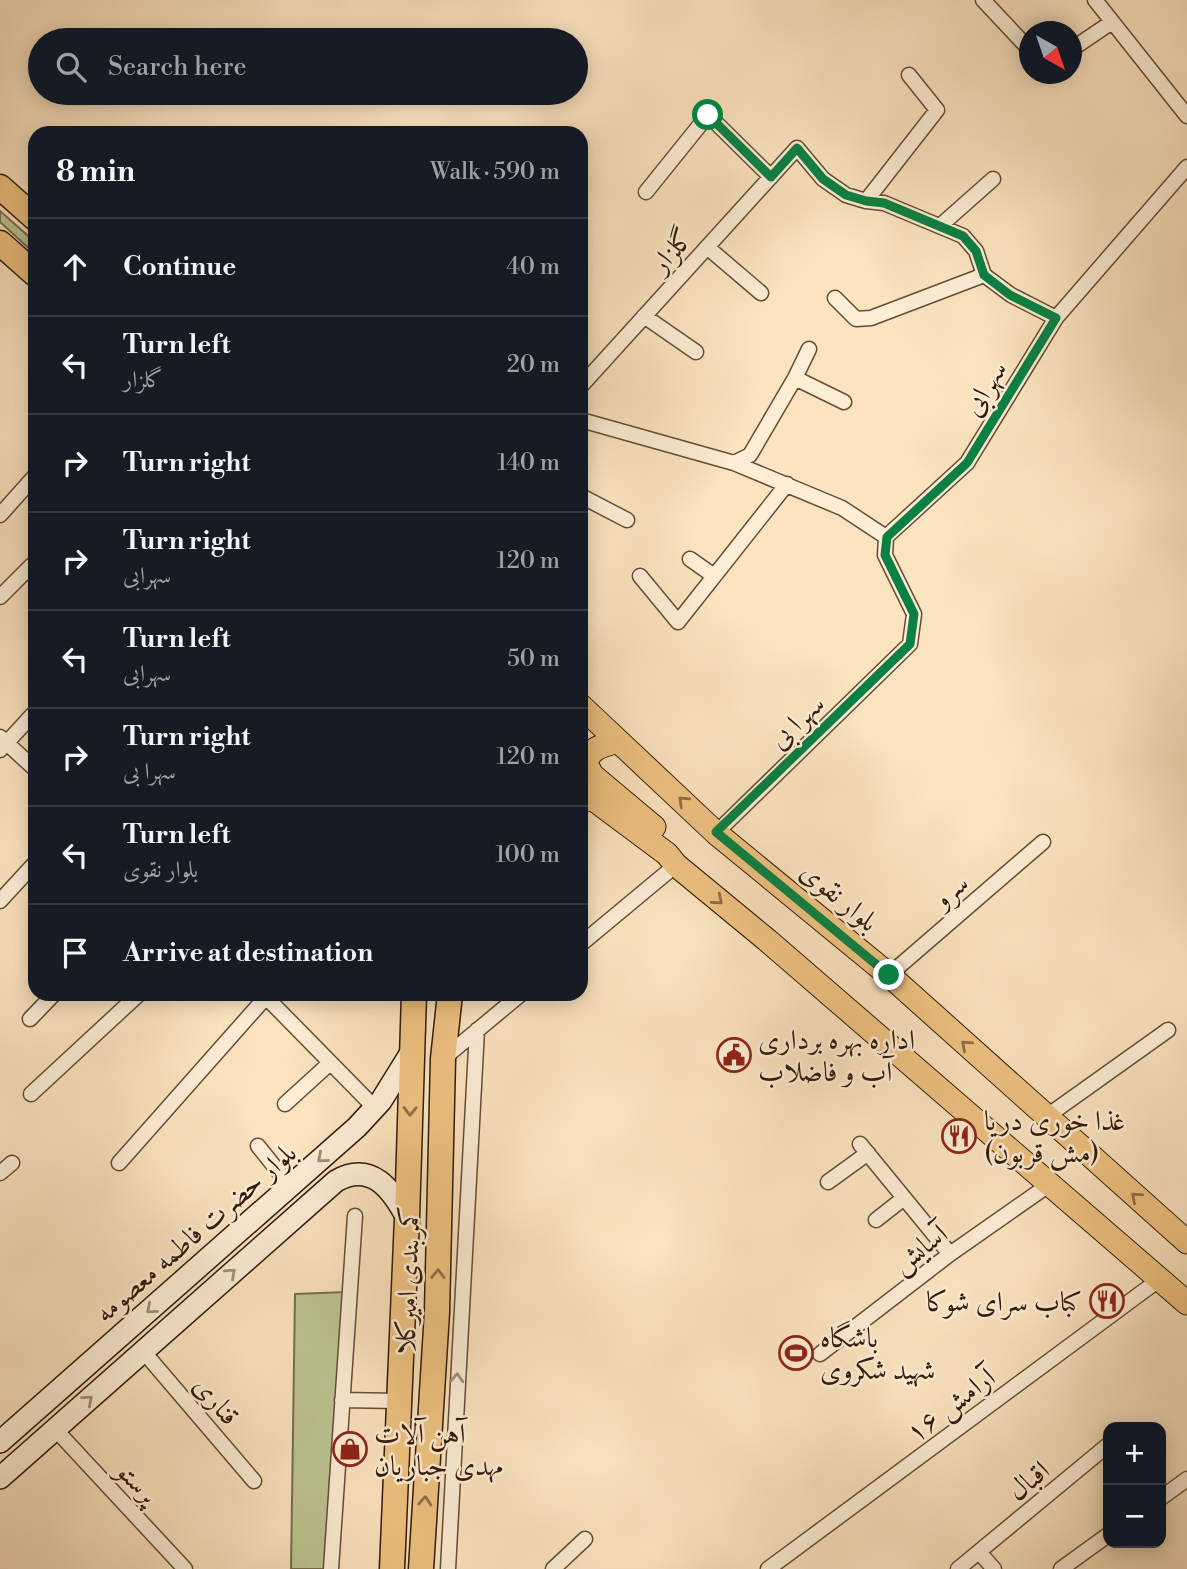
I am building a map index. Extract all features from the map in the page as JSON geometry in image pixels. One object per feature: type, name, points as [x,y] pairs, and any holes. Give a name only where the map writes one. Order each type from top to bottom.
[{"type":"highway","points":[[0,187],[28,212]]},
{"type":"highway","points":[[3,252],[28,269]]},
{"type":"highway","name":"کمربندی امیرکلا","points":[[392,1569],[408,1218],[414,1001]]},
{"type":"highway","name":"کمربندی امیرکلا","points":[[421,1569],[449,1312],[440,1213],[443,1059],[449,1001]]},
{"type":"main road","name":"بلوار نقوی","points":[[588,713],[716,832],[889,975],[1187,1242]]},
{"type":"main road","points":[[588,757],[596,747],[618,741]]},
{"type":"main road","points":[[588,768],[592,775],[657,830],[672,860]]},
{"type":"main road","points":[[588,798],[596,801],[672,860],[1187,1303]]},
{"type":"main road","name":"بلوار حضرت فاطمه معصومه","points":[[0,1442],[375,1108],[412,1051]]},
{"type":"main road","name":"بلوار حضرت فاطمه معصومه","points":[[0,1478],[342,1177],[363,1174],[378,1179],[391,1192],[408,1218]]},
{"type":"main road","points":[[126,1331],[143,1351]]},
{"type":"street","points":[[983,0],[1019,38]]},
{"type":"street","points":[[1096,1],[1182,98],[1187,116]]},
{"type":"street","points":[[1082,42],[1112,22]]},
{"type":"street","points":[[866,201],[937,110],[909,75]]},
{"type":"street","points":[[646,192],[708,115],[771,177]]},
{"type":"street","name":"گلزار","points":[[588,378],[797,148],[823,179],[846,195],[866,201]]},
{"type":"street","name":"سهرابی","points":[[887,537],[967,463],[1056,318],[1187,167]]},
{"type":"street","points":[[940,226],[993,179]]},
{"type":"street","points":[[866,201],[884,203],[963,236],[976,251],[984,275],[1010,295],[1056,318]]},
{"type":"street","points":[[707,247],[761,293]]},
{"type":"street","points":[[835,298],[856,319],[871,318],[984,275]]},
{"type":"street","points":[[644,316],[696,352]]},
{"type":"street","points":[[734,463],[750,455],[795,378],[808,349]]},
{"type":"street","points":[[795,378],[844,402]]},
{"type":"street","points":[[588,422],[734,463],[842,508],[887,537]]},
{"type":"street","points":[[0,514],[28,484]]},
{"type":"street","points":[[640,576],[678,622],[787,484]]},
{"type":"street","points":[[588,500],[627,520]]},
{"type":"street","name":"سهرا بی","points":[[716,832],[910,644],[914,614],[885,555],[887,537]]},
{"type":"street","points":[[690,559],[714,576]]},
{"type":"street","points":[[0,597],[28,569]]},
{"type":"street","points":[[28,719],[2,743],[28,763]]},
{"type":"street","name":"سرو","points":[[889,975],[1043,842]]},
{"type":"street","points":[[588,938],[672,860]]},
{"type":"street","points":[[0,901],[28,871]]},
{"type":"street","points":[[30,1019],[47,1001]]},
{"type":"street","points":[[31,1094],[131,1001]]},
{"type":"street","points":[[118,1163],[262,1001]]},
{"type":"street","points":[[270,1001],[375,1108]]},
{"type":"street","points":[[443,1059],[512,1001]]},
{"type":"street","points":[[448,1569],[449,1312],[466,1213],[477,1030]]},
{"type":"street","points":[[1046,1117],[1168,1030]]},
{"type":"street","points":[[285,1104],[330,1063]]},
{"type":"street","points":[[258,1146],[290,1186]]},
{"type":"street","points":[[828,1182],[864,1148],[950,1254]]},
{"type":"street","points":[[0,1173],[12,1163]]},
{"type":"street","name":"آسایش","points":[[820,1354],[950,1254],[1050,1184]]},
{"type":"street","points":[[876,1220],[904,1198]]},
{"type":"street","points":[[440,1213],[466,1213]]},
{"type":"street","points":[[331,1569],[355,1216]]},
{"type":"street","name":"آرامش ۱۶","points":[[768,1569],[1160,1279]]},
{"type":"street","name":"قناری","points":[[143,1351],[254,1481]]},
{"type":"street","points":[[342,1400],[399,1401]]},
{"type":"street","name":"پرستو","points":[[55,1429],[185,1569]]},
{"type":"street","name":"اقبال","points":[[958,1569],[1103,1450]]},
{"type":"street","points":[[1166,1494],[1187,1479]]},
{"type":"street","points":[[554,1569],[585,1539]]},
{"type":"street","points":[[1061,1569],[1103,1539]]},
{"type":"street","points":[[979,1552],[994,1569]]},
{"type":"green space","points":[[0,211],[28,236],[28,248],[0,222]]},
{"type":"green space","points":[[347,1292],[338,1569],[291,1569],[295,1294]]},
{"type":"place","name":"اداره بهره برداری آب و فاضلاب","points":[[734,1055]]},
{"type":"place","name":"غذا خوری دریا (مش قربون)","points":[[959,1136]]},
{"type":"place","name":"کباب سرای شوکا","points":[[1107,1301]]},
{"type":"place","name":"باشگاه شهید شکروی","points":[[796,1353]]},
{"type":"place","name":"آهن آلات مهدی جباریان","points":[[350,1449]]},
{"type":"route","points":[[708,115],[771,177],[797,148],[823,179],[846,195],[884,203],[963,236],[976,251],[984,275],[1010,295],[1056,318],[967,463],[887,537],[885,555],[914,614],[910,644],[716,832],[889,975]]}]
